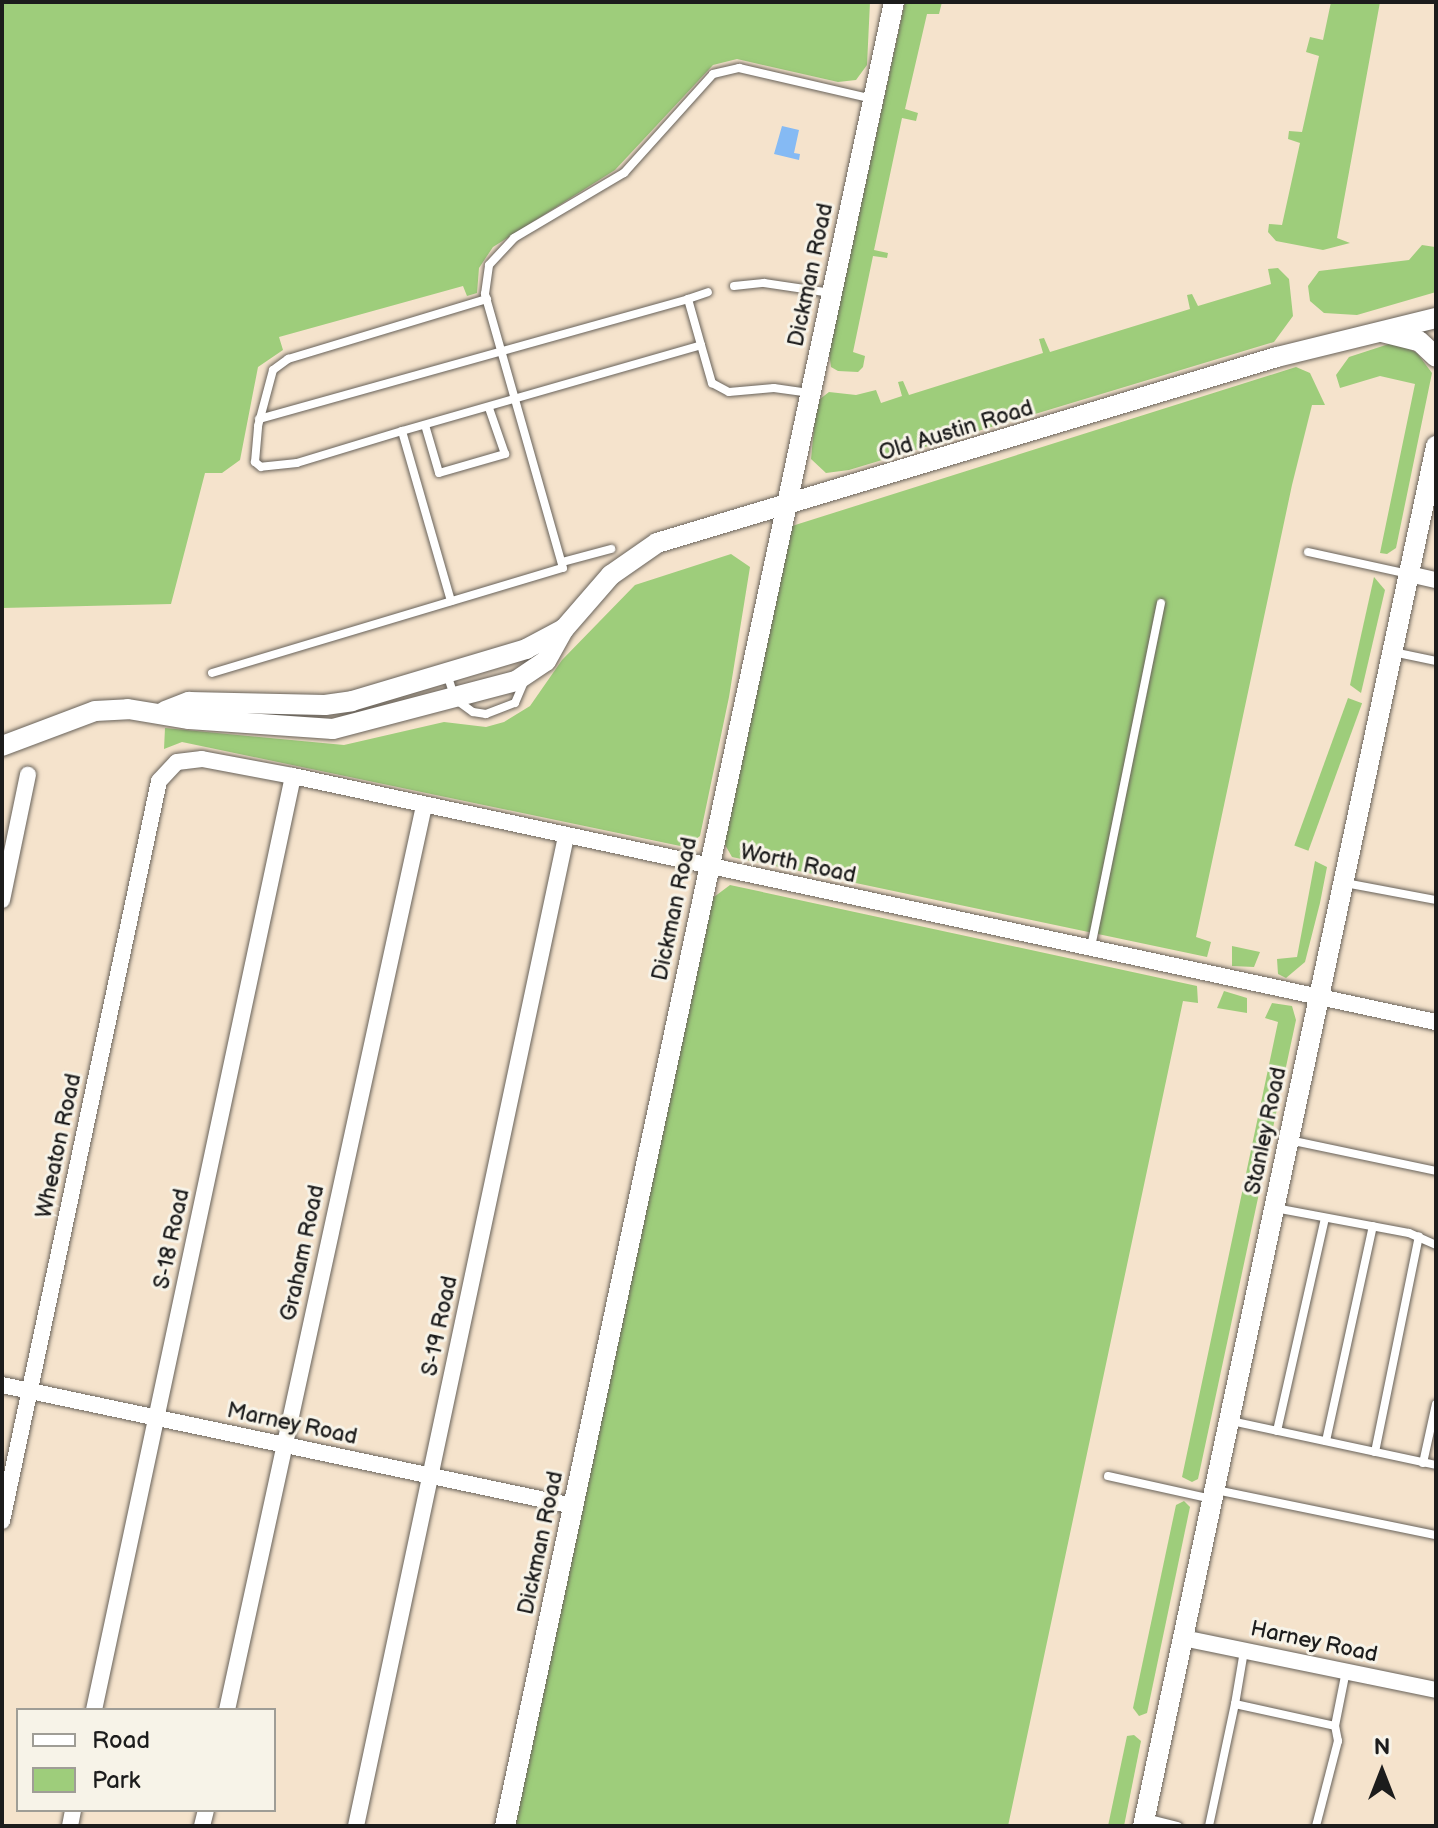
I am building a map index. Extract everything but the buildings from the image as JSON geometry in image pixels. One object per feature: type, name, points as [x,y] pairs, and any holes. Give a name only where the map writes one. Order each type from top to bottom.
[{"type":"street","name":"Dickman Road","points":[[505,1826],[894,2]]},
{"type":"street","name":"Old Austin Road","points":[[1391,326],[1436,306]]},
{"type":"street","name":"Old Austin Road","points":[[2,746],[95,711],[165,711],[189,719],[303,730],[360,725],[455,699],[528,674],[546,661],[564,629],[630,558],[657,543],[1370,332],[1436,318]]},
{"type":"street","points":[[1370,332],[1419,341],[1436,357]]},
{"type":"street","name":"Stanley Road","points":[[1144,1822],[1436,446]]},
{"type":"street","points":[[1409,574],[1436,580]]},
{"type":"street","name":"Old Austin Road","points":[[165,711],[189,702],[325,705],[526,649],[564,629]]},
{"type":"street","name":"Worth Road","points":[[159,781],[177,762],[202,759],[293,776],[709,868],[1436,1022]]},
{"type":"street","points":[[2,900],[28,775]]},
{"type":"street","name":"S-18 Road","points":[[94,1708],[293,776]]},
{"type":"street","name":"Wheaton Road","points":[[2,1521],[159,781]]},
{"type":"street","name":"Graham Road","points":[[227,1708],[424,806]]},
{"type":"street","name":"S-19 Road","points":[[356,1826],[566,836]]},
{"type":"street","name":"Marney Road","points":[[2,1385],[573,1506]]},
{"type":"street","name":"Harney Road","points":[[1183,1638],[1436,1690]]},
{"type":"lane","points":[[212,673],[563,568],[487,299],[489,265],[499,250],[624,173],[713,74],[739,68],[873,99]]},
{"type":"lane","points":[[734,286],[764,283],[831,293]]},
{"type":"lane","points":[[259,419],[708,292]]},
{"type":"lane","points":[[487,299],[288,359],[273,370],[259,419],[255,451],[261,467],[297,463],[701,345]]},
{"type":"lane","points":[[688,299],[712,383],[729,392],[774,388],[810,393]]},
{"type":"lane","points":[[425,425],[439,473],[505,454],[489,408]]},
{"type":"lane","points":[[402,431],[451,601]]},
{"type":"lane","points":[[562,562],[611,549]]},
{"type":"lane","points":[[1308,552],[1409,574]]},
{"type":"lane","points":[[1091,948],[1161,603]]},
{"type":"lane","points":[[1392,652],[1436,661]]},
{"type":"lane","points":[[447,673],[455,699]]},
{"type":"lane","points":[[1344,883],[1436,900]]},
{"type":"lane","points":[[1289,1140],[1436,1171]]},
{"type":"lane","points":[[1274,1207],[1419,1236],[1436,1245]]},
{"type":"lane","points":[[1277,1431],[1325,1218]]},
{"type":"lane","points":[[1326,1441],[1373,1226]]},
{"type":"lane","points":[[1375,1452],[1419,1236]]},
{"type":"lane","points":[[1423,1463],[1436,1404]]},
{"type":"lane","points":[[1231,1421],[1436,1465]]},
{"type":"lane","points":[[1108,1476],[1436,1535]]},
{"type":"lane","points":[[1209,1826],[1244,1650]]},
{"type":"lane","points":[[1316,1826],[1338,1741],[1335,1726],[1346,1671]]},
{"type":"lane","points":[[1235,1704],[1335,1726]]},
{"type":"lane","points":[[1144,1822],[1178,1826]]},
{"type":"green space","points":[[2,2],[870,2],[867,65],[856,80],[838,82],[737,59],[713,65],[615,170],[493,247],[479,268],[477,293],[467,296],[463,286],[279,337],[283,350],[258,367],[240,460],[222,473],[205,473],[171,604],[2,608]]},
{"type":"green space","points":[[905,2],[942,2],[939,14],[927,14],[905,109],[918,113],[916,121],[902,118],[874,250],[888,253],[887,258],[873,256],[853,352],[865,356],[863,367],[858,372],[838,371],[831,367],[829,352]]},
{"type":"green space","points":[[1331,2],[1380,2],[1337,238],[1350,243],[1323,250],[1276,241],[1268,232],[1269,224],[1282,225],[1300,143],[1288,139],[1289,131],[1302,132],[1319,56],[1306,52],[1310,37],[1323,40]]},
{"type":"green space","points":[[1436,242],[1436,292],[1357,315],[1324,313],[1310,301],[1308,286],[1319,271],[1409,260],[1422,245],[1435,247]]},
{"type":"green space","points":[[1278,268],[1289,279],[1293,316],[1274,342],[849,470],[826,473],[811,459],[815,417],[820,399],[829,392],[856,395],[876,390],[881,403],[902,396],[898,382],[903,381],[909,395],[1043,353],[1039,339],[1044,338],[1050,352],[1190,309],[1187,295],[1192,294],[1198,306],[1271,284],[1268,269]]},
{"type":"green space","points":[[1395,342],[1417,353],[1432,373],[1396,548],[1387,554],[1380,553],[1415,384],[1380,376],[1340,388],[1336,375],[1349,357]]},
{"type":"green space","points":[[1296,367],[1310,373],[1325,405],[1312,405],[1292,485],[1196,937],[1211,942],[1207,957],[732,857],[724,843],[792,526]]},
{"type":"green space","points":[[731,554],[750,567],[729,697],[700,836],[685,847],[182,742],[164,749],[165,728],[344,745],[444,722],[486,727],[504,722],[530,706],[562,660],[635,585]]},
{"type":"green space","points":[[1374,577],[1385,590],[1361,693],[1350,685]]},
{"type":"green space","points":[[1348,698],[1362,703],[1308,851],[1294,846]]},
{"type":"green space","points":[[1315,861],[1327,867],[1320,903],[1305,962],[1286,978],[1278,974],[1277,959],[1297,957]]},
{"type":"green space","points":[[730,885],[1197,986],[1198,1003],[1183,1001],[1008,1826],[513,1826],[710,900]]},
{"type":"green space","points":[[1232,946],[1260,952],[1254,967],[1232,966]]},
{"type":"green space","points":[[1224,991],[1247,998],[1247,1013],[1217,1008]]},
{"type":"green space","points":[[1272,1003],[1292,1006],[1296,1020],[1198,1479],[1192,1482],[1182,1477],[1278,1022],[1265,1018]]},
{"type":"green space","points":[[1184,1501],[1190,1507],[1147,1713],[1139,1716],[1133,1708],[1176,1505]]},
{"type":"green space","points":[[1134,1735],[1141,1741],[1124,1826],[1108,1826],[1127,1736]]},
{"type":"water","points":[[782,126],[799,130],[794,153],[800,154],[799,160],[774,154]]}]
